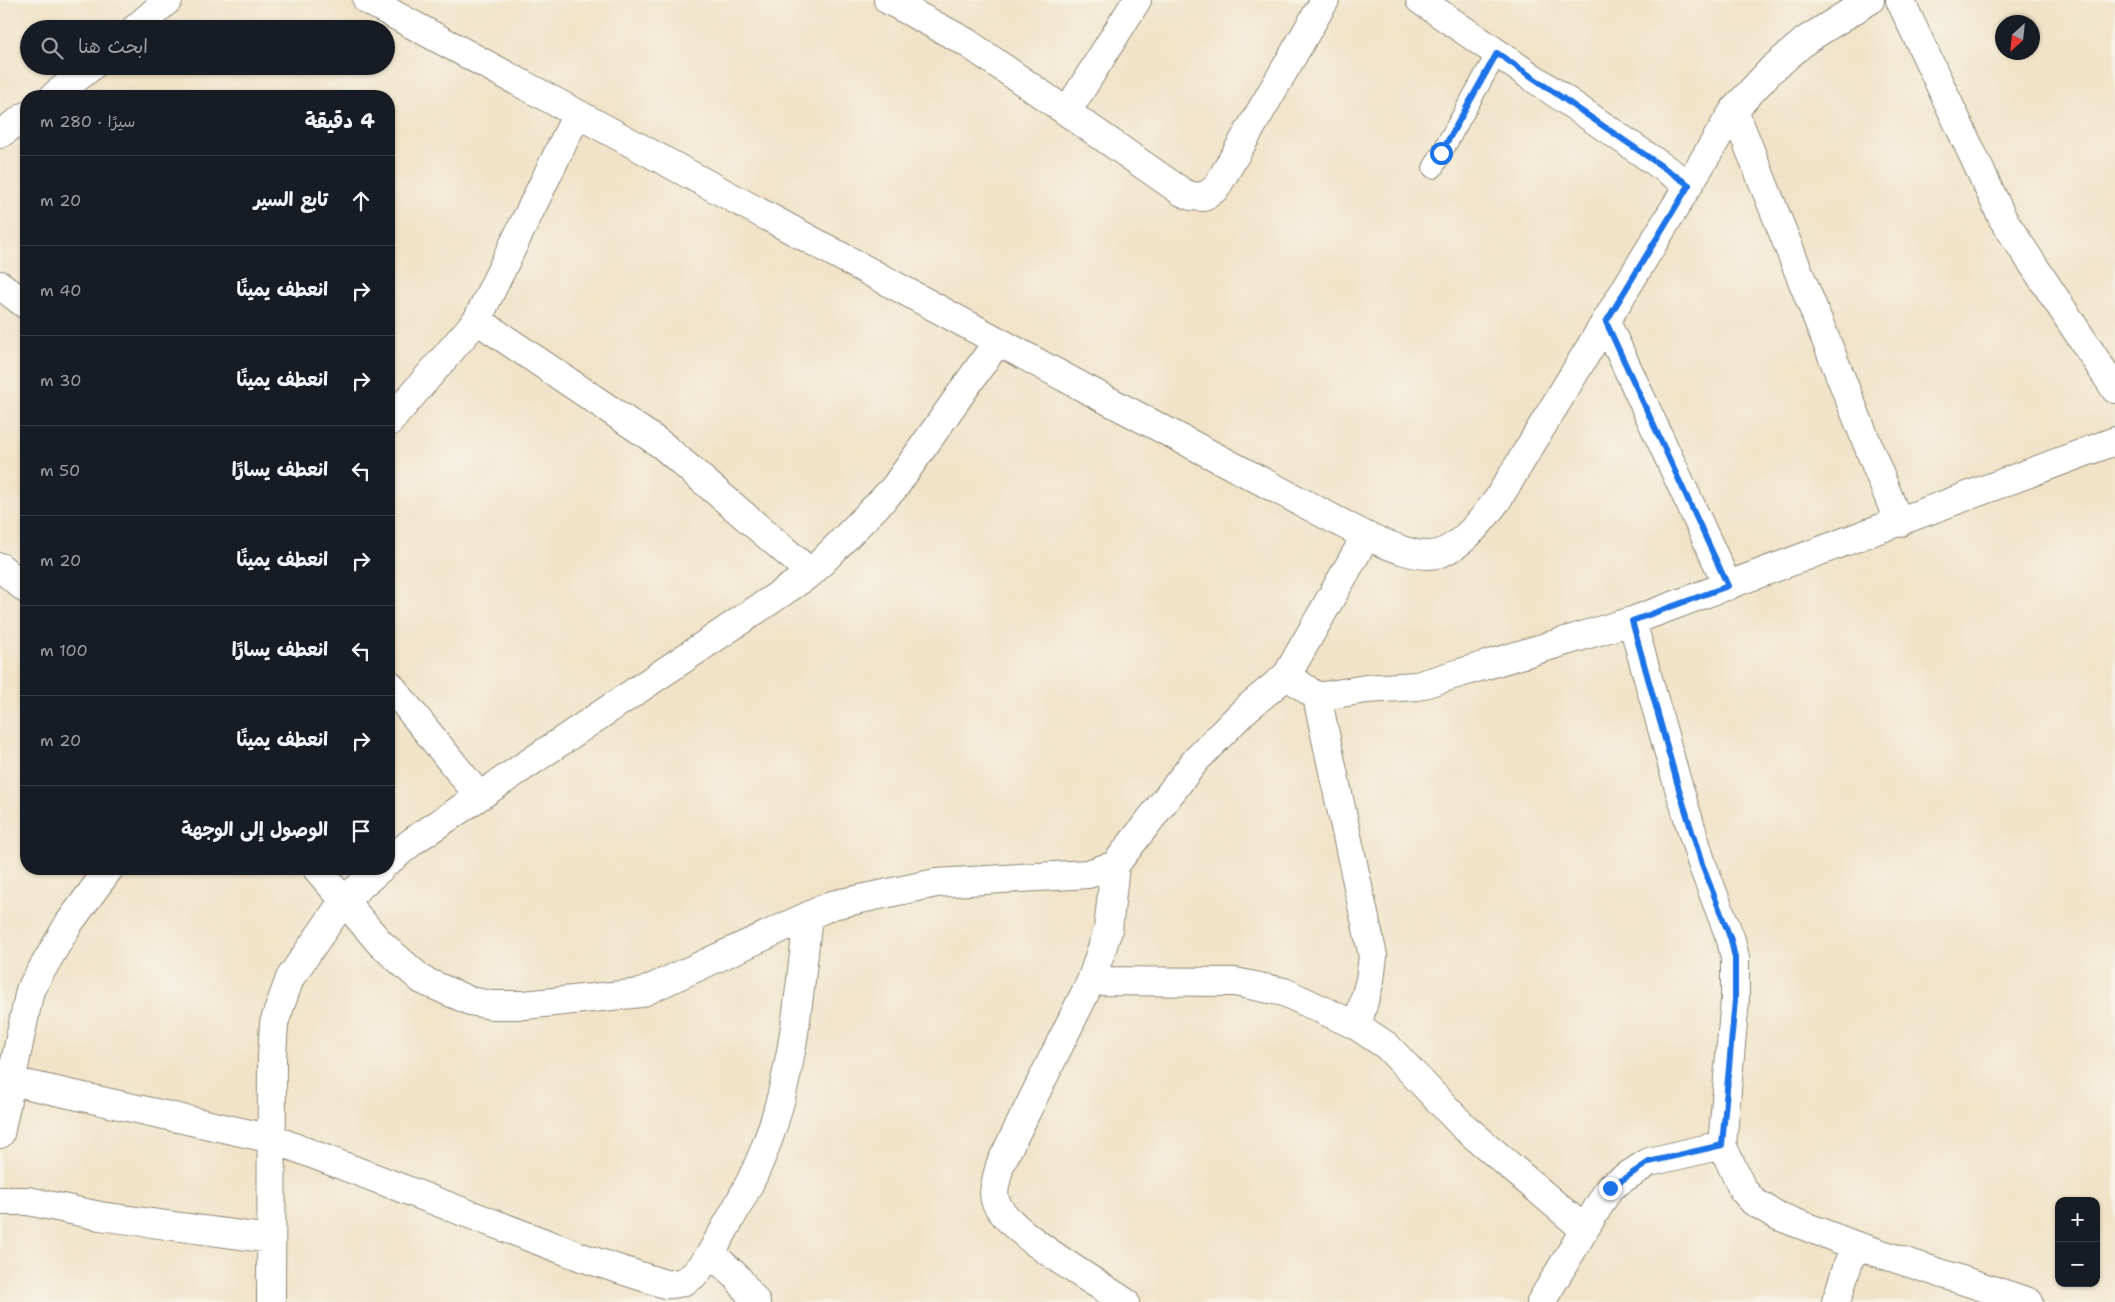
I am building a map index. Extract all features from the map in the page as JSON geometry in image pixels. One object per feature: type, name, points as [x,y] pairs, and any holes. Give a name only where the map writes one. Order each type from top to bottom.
[{"type":"street","points":[[145,20],[168,0]]},
{"type":"street","points":[[367,0],[998,341],[1366,536],[1408,552],[1430,555],[1457,545],[1478,525],[1498,499],[1734,110],[1771,70],[1806,40],[1870,0]]},
{"type":"street","points":[[888,0],[966,42],[1182,192],[1190,196],[1204,197],[1216,188],[1325,0]]},
{"type":"street","points":[[1067,112],[1136,0]]},
{"type":"street","points":[[1420,0],[1689,185]]},
{"type":"street","points":[[1900,0],[2003,219],[2115,389]]},
{"type":"street","points":[[62,90],[81,75]]},
{"type":"street","points":[[1734,110],[1899,523]]},
{"type":"street","points":[[395,415],[477,320],[578,114]]},
{"type":"street","points":[[0,134],[20,120]]},
{"type":"street","points":[[0,285],[20,300]]},
{"type":"street","points":[[477,320],[662,445],[811,572]]},
{"type":"street","points":[[1606,322],[1728,586]]},
{"type":"street","points":[[395,856],[413,841],[811,572],[894,488],[998,341]]},
{"type":"street","points":[[1317,697],[1366,690],[1417,686],[1632,621],[2115,441]]},
{"type":"street","points":[[1125,1302],[1024,1234],[1003,1214],[994,1198],[1000,1165],[1091,981],[1108,930],[1115,865],[1196,760],[1245,710],[1287,675],[1366,536]]},
{"type":"street","points":[[1,570],[20,584]]},
{"type":"street","points":[[1632,621],[1680,793],[1702,864],[1731,940],[1735,958],[1735,1000],[1722,1145],[1743,1190],[1754,1202],[1778,1216],[1854,1245],[2029,1302]]},
{"type":"street","points":[[1287,675],[1317,697],[1373,956],[1370,980],[1357,1026]]},
{"type":"street","points":[[395,691],[479,796]]},
{"type":"street","points":[[322,875],[380,943],[422,980],[470,1001],[492,1005],[524,1005],[641,993],[832,905],[936,883],[1061,877],[1088,874],[1115,865]]},
{"type":"street","points":[[0,1134],[30,990],[70,923],[105,875]]},
{"type":"street","points":[[271,1302],[272,1056],[274,1023],[290,978],[344,900],[373,875]]},
{"type":"street","points":[[11,1081],[273,1139],[584,1258],[665,1284],[674,1285],[691,1278],[711,1252],[761,1159],[784,1090],[788,1056],[796,1024],[808,916]]},
{"type":"street","points":[[1091,981],[1235,982],[1284,992],[1357,1026],[1387,1046],[1463,1126],[1584,1229]]},
{"type":"street","points":[[1541,1302],[1610,1188],[1631,1172],[1649,1162],[1722,1145]]},
{"type":"street","points":[[0,1202],[28,1201],[100,1216],[271,1238]]},
{"type":"street","points":[[1836,1302],[1854,1245]]},
{"type":"street","points":[[711,1252],[736,1277],[756,1302]]},
{"type":"lane","points":[[1433,168],[1497,53]]},
{"type":"route","points":[[1441,153],[1497,53],[1689,185],[1606,322],[1728,586],[1632,621],[1702,864],[1731,940],[1735,958],[1735,1000],[1722,1145],[1649,1162],[1631,1172],[1610,1188]]}]
